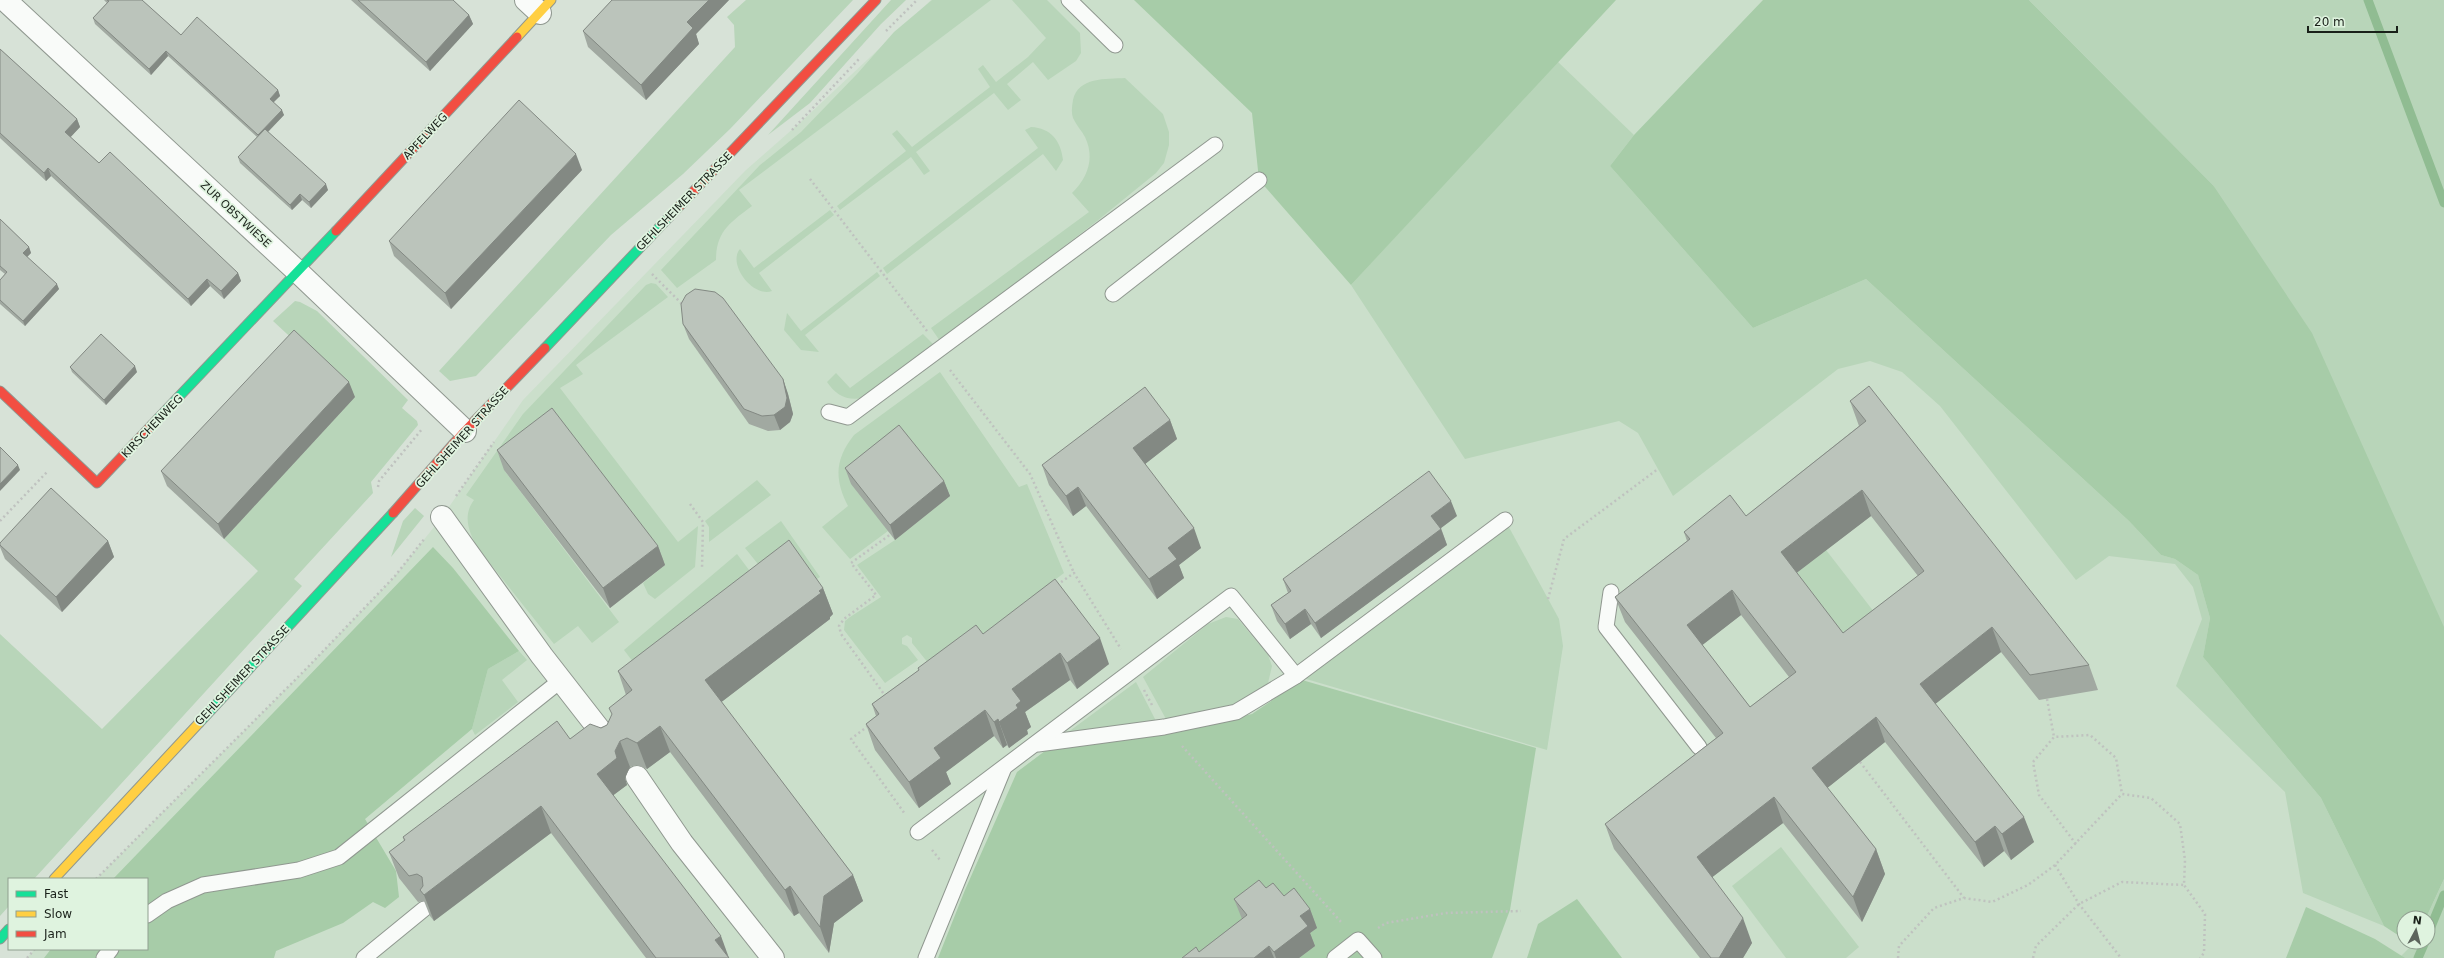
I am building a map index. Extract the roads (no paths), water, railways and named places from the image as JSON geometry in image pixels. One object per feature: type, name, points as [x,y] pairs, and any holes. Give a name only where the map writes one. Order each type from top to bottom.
[{"type":"street","name":"ZUR OBSTWIESE","points":[[5,0],[298,272],[441,409],[466,431]]},
{"type":"street","name":"GEHLSHEIMER STRASSE","points":[[55,878],[368,541],[466,431],[876,0]]},
{"type":"street","name":"APFELWEG","points":[[298,272],[539,4]]},
{"type":"street","name":"KIRSCHENWEG","points":[[0,391],[97,483],[298,272]]},
{"type":"street","points":[[442,517],[560,681],[609,742]]},
{"type":"street","points":[[637,777],[682,843],[773,958]]},
{"type":"street","points":[[0,939],[8,930]]},
{"type":"lane","points":[[1069,0],[1116,45]]},
{"type":"lane","points":[[829,412],[848,417],[1215,145]]},
{"type":"lane","points":[[1113,294],[1259,180]]},
{"type":"lane","points":[[1038,744],[1164,727],[1236,712],[1296,676],[1505,520]]},
{"type":"lane","points":[[1612,592],[1606,627],[1699,747]]},
{"type":"lane","points":[[918,832],[1038,744],[1231,596],[1296,676]]},
{"type":"lane","points":[[148,914],[167,900],[203,885],[299,870],[339,857],[560,681]]},
{"type":"lane","points":[[926,958],[956,881],[1004,769]]},
{"type":"lane","points":[[364,958],[424,909]]},
{"type":"lane","points":[[1335,958],[1358,940],[1374,958]]},
{"type":"lane","points":[[104,958],[110,950]]},
{"type":"waterway","points":[[2368,0],[2444,203]]},
{"type":"waterway","points":[[2436,914],[2444,895]]},
{"type":"waterway","points":[[2418,958],[2422,950]]}]
